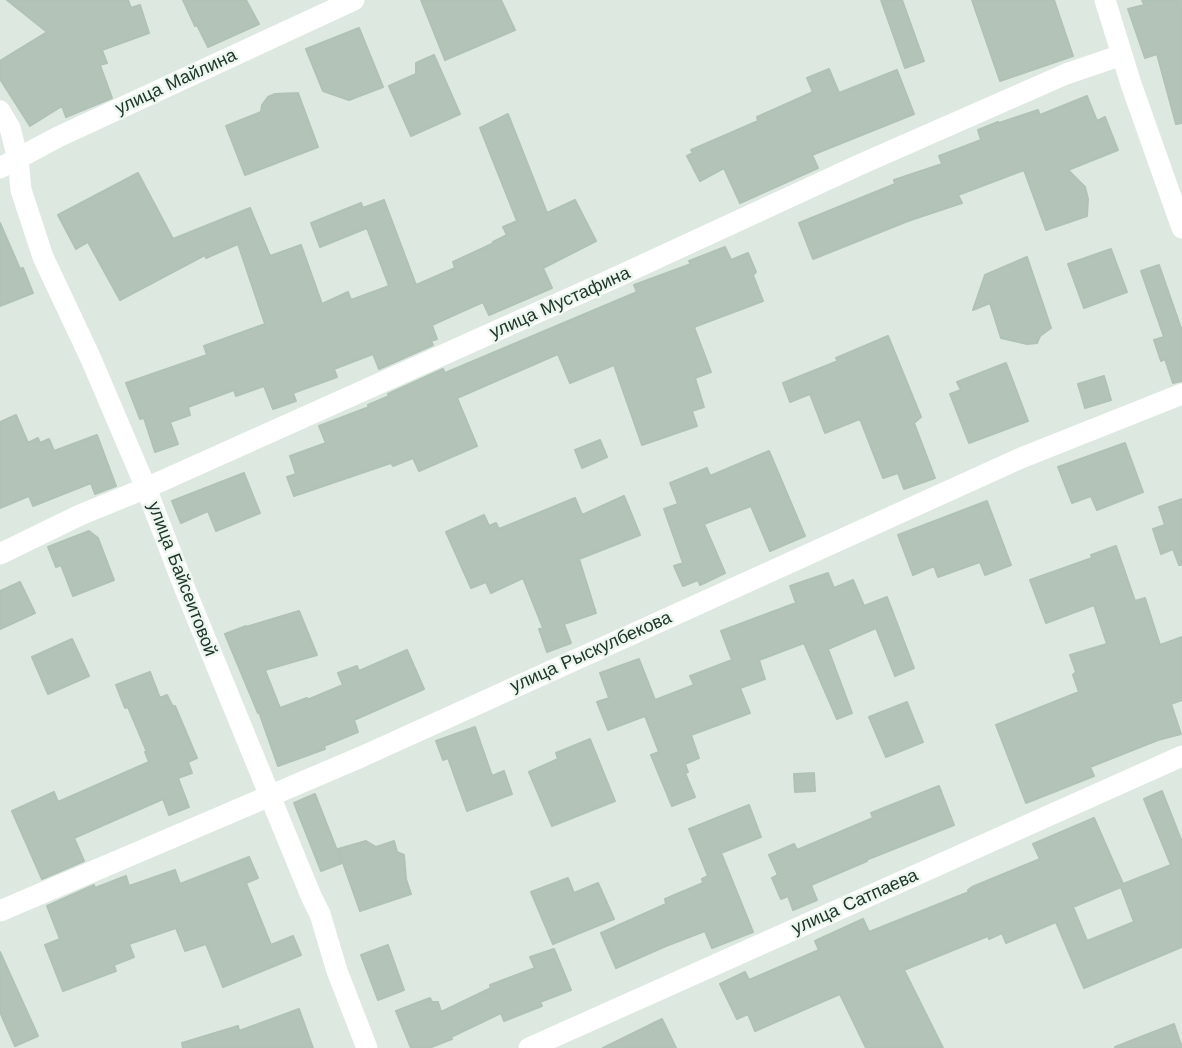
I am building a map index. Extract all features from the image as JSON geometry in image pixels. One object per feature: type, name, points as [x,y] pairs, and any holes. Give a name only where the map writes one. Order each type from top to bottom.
[{"type":"street","name":"улица Майлина","points":[[9,164],[58,137],[354,0]]},
{"type":"street","points":[[1105,0],[1130,84],[1182,228]]},
{"type":"street","name":"улица Мустафина","points":[[0,554],[80,514],[146,488],[859,165],[1066,74],[1122,55]]},
{"type":"street","name":"улица Байсеитовой","points":[[0,111],[10,128],[9,164],[21,190],[43,257],[91,359],[146,488],[185,590],[320,914],[337,971],[367,1048]]},
{"type":"street","name":"улица Рыскулбекова","points":[[0,911],[360,757],[1021,458],[1182,394]]},
{"type":"street","name":"улица Сатпаева","points":[[528,1048],[1182,756]]},
{"type":"building","points":[[7,0],[128,0],[131,8],[140,5],[149,33],[102,50],[107,63],[100,65],[112,98],[66,117],[62,106],[30,126],[0,79],[0,61],[47,32]]},
{"type":"building","points":[[183,0],[246,0],[259,24],[208,47]]},
{"type":"building","points":[[421,0],[501,0],[515,30],[445,60]]},
{"type":"building","points":[[881,0],[902,0],[924,61],[905,68]]},
{"type":"building","points":[[972,0],[1054,0],[1073,56],[1000,81]]},
{"type":"building","points":[[1142,0],[1182,0],[1182,123],[1176,124],[1157,54],[1145,58],[1128,9],[1144,5]]},
{"type":"building","points":[[359,28],[383,87],[349,100],[323,91],[306,49]]},
{"type":"building","points":[[434,55],[460,114],[411,136],[389,86],[416,74],[416,63]]},
{"type":"building","points":[[829,69],[839,93],[897,70],[914,114],[812,155],[818,168],[740,203],[724,168],[700,181],[687,156],[693,153],[691,150],[758,121],[757,117],[813,92],[807,78]]},
{"type":"building","points":[[298,93],[318,147],[245,175],[226,126],[261,112],[268,97]]},
{"type":"building","points":[[1087,96],[1097,121],[1105,117],[1118,150],[1068,170],[1085,187],[1088,199],[1087,216],[1046,230],[1024,170],[958,195],[962,203],[908,221],[813,259],[799,223],[895,184],[894,180],[942,164],[939,156],[981,140],[978,130],[1038,110],[1040,115]]},
{"type":"building","points":[[508,114],[547,213],[575,200],[596,241],[543,268],[552,288],[489,315],[483,302],[432,325],[437,339],[431,341],[433,345],[379,369],[373,354],[334,369],[337,377],[293,393],[296,401],[273,409],[264,386],[236,396],[234,390],[188,407],[190,415],[170,422],[178,444],[155,452],[144,418],[140,419],[126,383],[207,355],[204,346],[265,324],[238,244],[206,258],[205,255],[120,300],[88,242],[76,249],[58,215],[138,173],[173,239],[250,208],[270,256],[301,245],[322,304],[348,292],[351,300],[389,286],[367,228],[320,247],[311,223],[361,203],[363,208],[384,200],[416,285],[455,268],[453,262],[507,235],[503,227],[517,221],[480,128]]},
{"type":"building","points":[[0,223],[33,293],[0,306]]},
{"type":"building","points":[[725,247],[731,260],[748,253],[763,301],[694,327],[711,372],[695,378],[704,407],[692,411],[697,426],[642,445],[614,365],[570,383],[558,354],[457,398],[477,446],[419,471],[413,458],[294,496],[287,477],[296,474],[290,456],[326,443],[319,426],[369,407],[368,405],[389,396],[388,394],[443,369],[445,373],[637,292],[634,285],[691,264],[689,261]]},
{"type":"building","points":[[1111,249],[1127,292],[1084,308],[1068,264]]},
{"type":"building","points":[[1027,257],[1051,328],[1040,336],[1037,343],[1027,344],[1001,338],[990,303],[973,310],[985,275]]},
{"type":"building","points":[[1159,265],[1182,331],[1182,381],[1173,383],[1165,359],[1161,361],[1154,340],[1164,337],[1141,271]]},
{"type":"building","points":[[888,336],[921,417],[914,423],[935,478],[904,489],[898,473],[883,478],[860,419],[825,433],[810,394],[790,402],[783,383],[838,361],[836,358]]},
{"type":"building","points":[[1006,363],[1028,421],[969,443],[950,394],[961,390],[957,382]]},
{"type":"building","points":[[1104,376],[1111,400],[1085,408],[1078,384]]},
{"type":"building","points":[[16,415],[28,443],[38,438],[40,443],[49,439],[54,451],[97,435],[116,486],[95,494],[91,483],[33,506],[29,496],[0,508],[0,422]]},
{"type":"building","points":[[600,440],[607,457],[582,468],[575,450]]},
{"type":"building","points":[[1125,443],[1143,492],[1097,510],[1091,496],[1072,503],[1058,467]]},
{"type":"building","points":[[769,451],[805,536],[770,551],[751,506],[704,524],[725,573],[700,585],[698,580],[683,586],[674,566],[683,563],[664,509],[678,504],[670,483],[707,468],[710,476]]},
{"type":"building","points":[[244,473],[260,513],[216,531],[208,511],[181,523],[172,501]]},
{"type":"building","points":[[624,496],[640,535],[579,559],[596,613],[564,624],[571,643],[547,652],[539,629],[543,628],[523,578],[491,593],[486,582],[471,588],[446,532],[484,515],[489,526],[496,523],[499,529],[575,498],[582,515]]},
{"type":"building","points":[[1182,499],[1182,565],[1179,565],[1173,549],[1161,554],[1153,529],[1165,525],[1159,507]]},
{"type":"building","points":[[987,501],[1011,565],[985,575],[980,562],[938,577],[934,566],[913,575],[898,535]]},
{"type":"building","points":[[89,531],[98,538],[114,580],[73,596],[61,565],[56,567],[48,547]]},
{"type":"building","points":[[1116,546],[1135,601],[1145,598],[1160,645],[1182,637],[1182,700],[1171,704],[1181,734],[1158,740],[1090,767],[1094,776],[1026,803],[996,725],[1079,692],[1070,655],[1107,644],[1094,605],[1046,623],[1030,580],[1092,558],[1091,555]]},
{"type":"building","points":[[828,573],[834,588],[853,580],[864,606],[887,597],[914,668],[895,676],[876,628],[828,649],[852,713],[837,719],[804,643],[759,660],[765,679],[740,688],[750,713],[691,735],[699,758],[685,764],[688,772],[685,773],[695,797],[672,806],[651,755],[659,752],[645,716],[608,730],[597,702],[609,698],[600,673],[639,659],[655,700],[694,685],[690,676],[732,660],[721,631],[796,603],[790,586]]},
{"type":"building","points":[[20,582],[35,613],[0,629],[0,591]]},
{"type":"building","points":[[299,611],[317,655],[265,670],[280,708],[343,685],[338,673],[357,666],[359,671],[407,650],[424,689],[354,720],[358,732],[324,746],[325,749],[278,766],[259,712],[225,634]]},
{"type":"building","points":[[72,639],[89,676],[48,694],[32,657]]},
{"type":"building","points":[[150,672],[160,698],[167,695],[173,707],[175,706],[197,758],[188,762],[192,773],[178,778],[189,807],[169,815],[163,799],[74,838],[84,861],[42,879],[12,811],[54,792],[58,802],[149,762],[128,707],[125,708],[116,685]]},
{"type":"building","points":[[907,702],[923,742],[886,757],[869,717]]},
{"type":"building","points":[[475,727],[492,776],[504,771],[512,794],[467,811],[448,758],[443,760],[436,741]]},
{"type":"building","points":[[590,739],[615,801],[552,826],[529,772],[558,759],[556,753]]},
{"type":"building","points":[[814,773],[815,791],[795,792],[794,774]]},
{"type":"building","points":[[939,786],[954,825],[811,885],[817,900],[793,910],[788,896],[781,899],[772,878],[778,875],[769,855],[794,844],[797,850],[873,818],[871,813]]},
{"type":"building","points":[[1162,791],[1182,842],[1182,947],[1084,988],[1056,922],[1006,943],[1002,933],[989,939],[988,936],[904,970],[943,1048],[866,1048],[840,994],[755,1031],[748,1014],[737,1019],[720,984],[745,972],[749,980],[819,950],[815,941],[863,919],[869,932],[969,892],[972,887],[1040,859],[1033,844],[1094,818],[1123,884],[1171,865],[1144,799]],"holes":[[[1121,887],[1134,922],[1087,941],[1073,907]]]},
{"type":"building","points":[[315,794],[342,863],[321,871],[294,803]]},
{"type":"building","points":[[749,805],[761,837],[721,853],[753,932],[712,948],[705,931],[616,968],[601,933],[666,904],[665,899],[703,883],[702,879],[708,876],[689,829]]},
{"type":"building","points":[[366,841],[376,847],[394,841],[397,852],[404,855],[406,879],[411,894],[360,911],[338,849]]},
{"type":"building","points":[[249,857],[258,878],[246,883],[271,945],[293,936],[301,955],[223,987],[206,944],[185,951],[176,928],[129,944],[134,957],[114,965],[116,971],[63,991],[45,945],[60,939],[47,906],[94,885],[95,888],[126,876],[129,886],[175,870],[180,884]]},
{"type":"building","points":[[568,878],[574,893],[598,883],[614,919],[553,944],[531,892]]},
{"type":"building","points":[[388,945],[404,990],[378,1000],[361,955]]},
{"type":"building","points":[[554,949],[571,990],[540,1002],[542,1006],[504,1021],[501,1013],[429,1048],[411,1048],[396,1011],[430,998],[432,1002],[438,1002],[441,1012],[491,988],[490,985],[535,968],[530,957]]},
{"type":"building","points":[[0,952],[38,1036],[15,1046],[0,1012]]},
{"type":"building","points":[[299,1009],[313,1048],[183,1048],[182,1043],[238,1026],[239,1031]]},
{"type":"building","points":[[662,1019],[676,1048],[603,1048]]},
{"type":"building","points":[[1174,1024],[1182,1048],[1115,1048],[1115,1047]]}]
